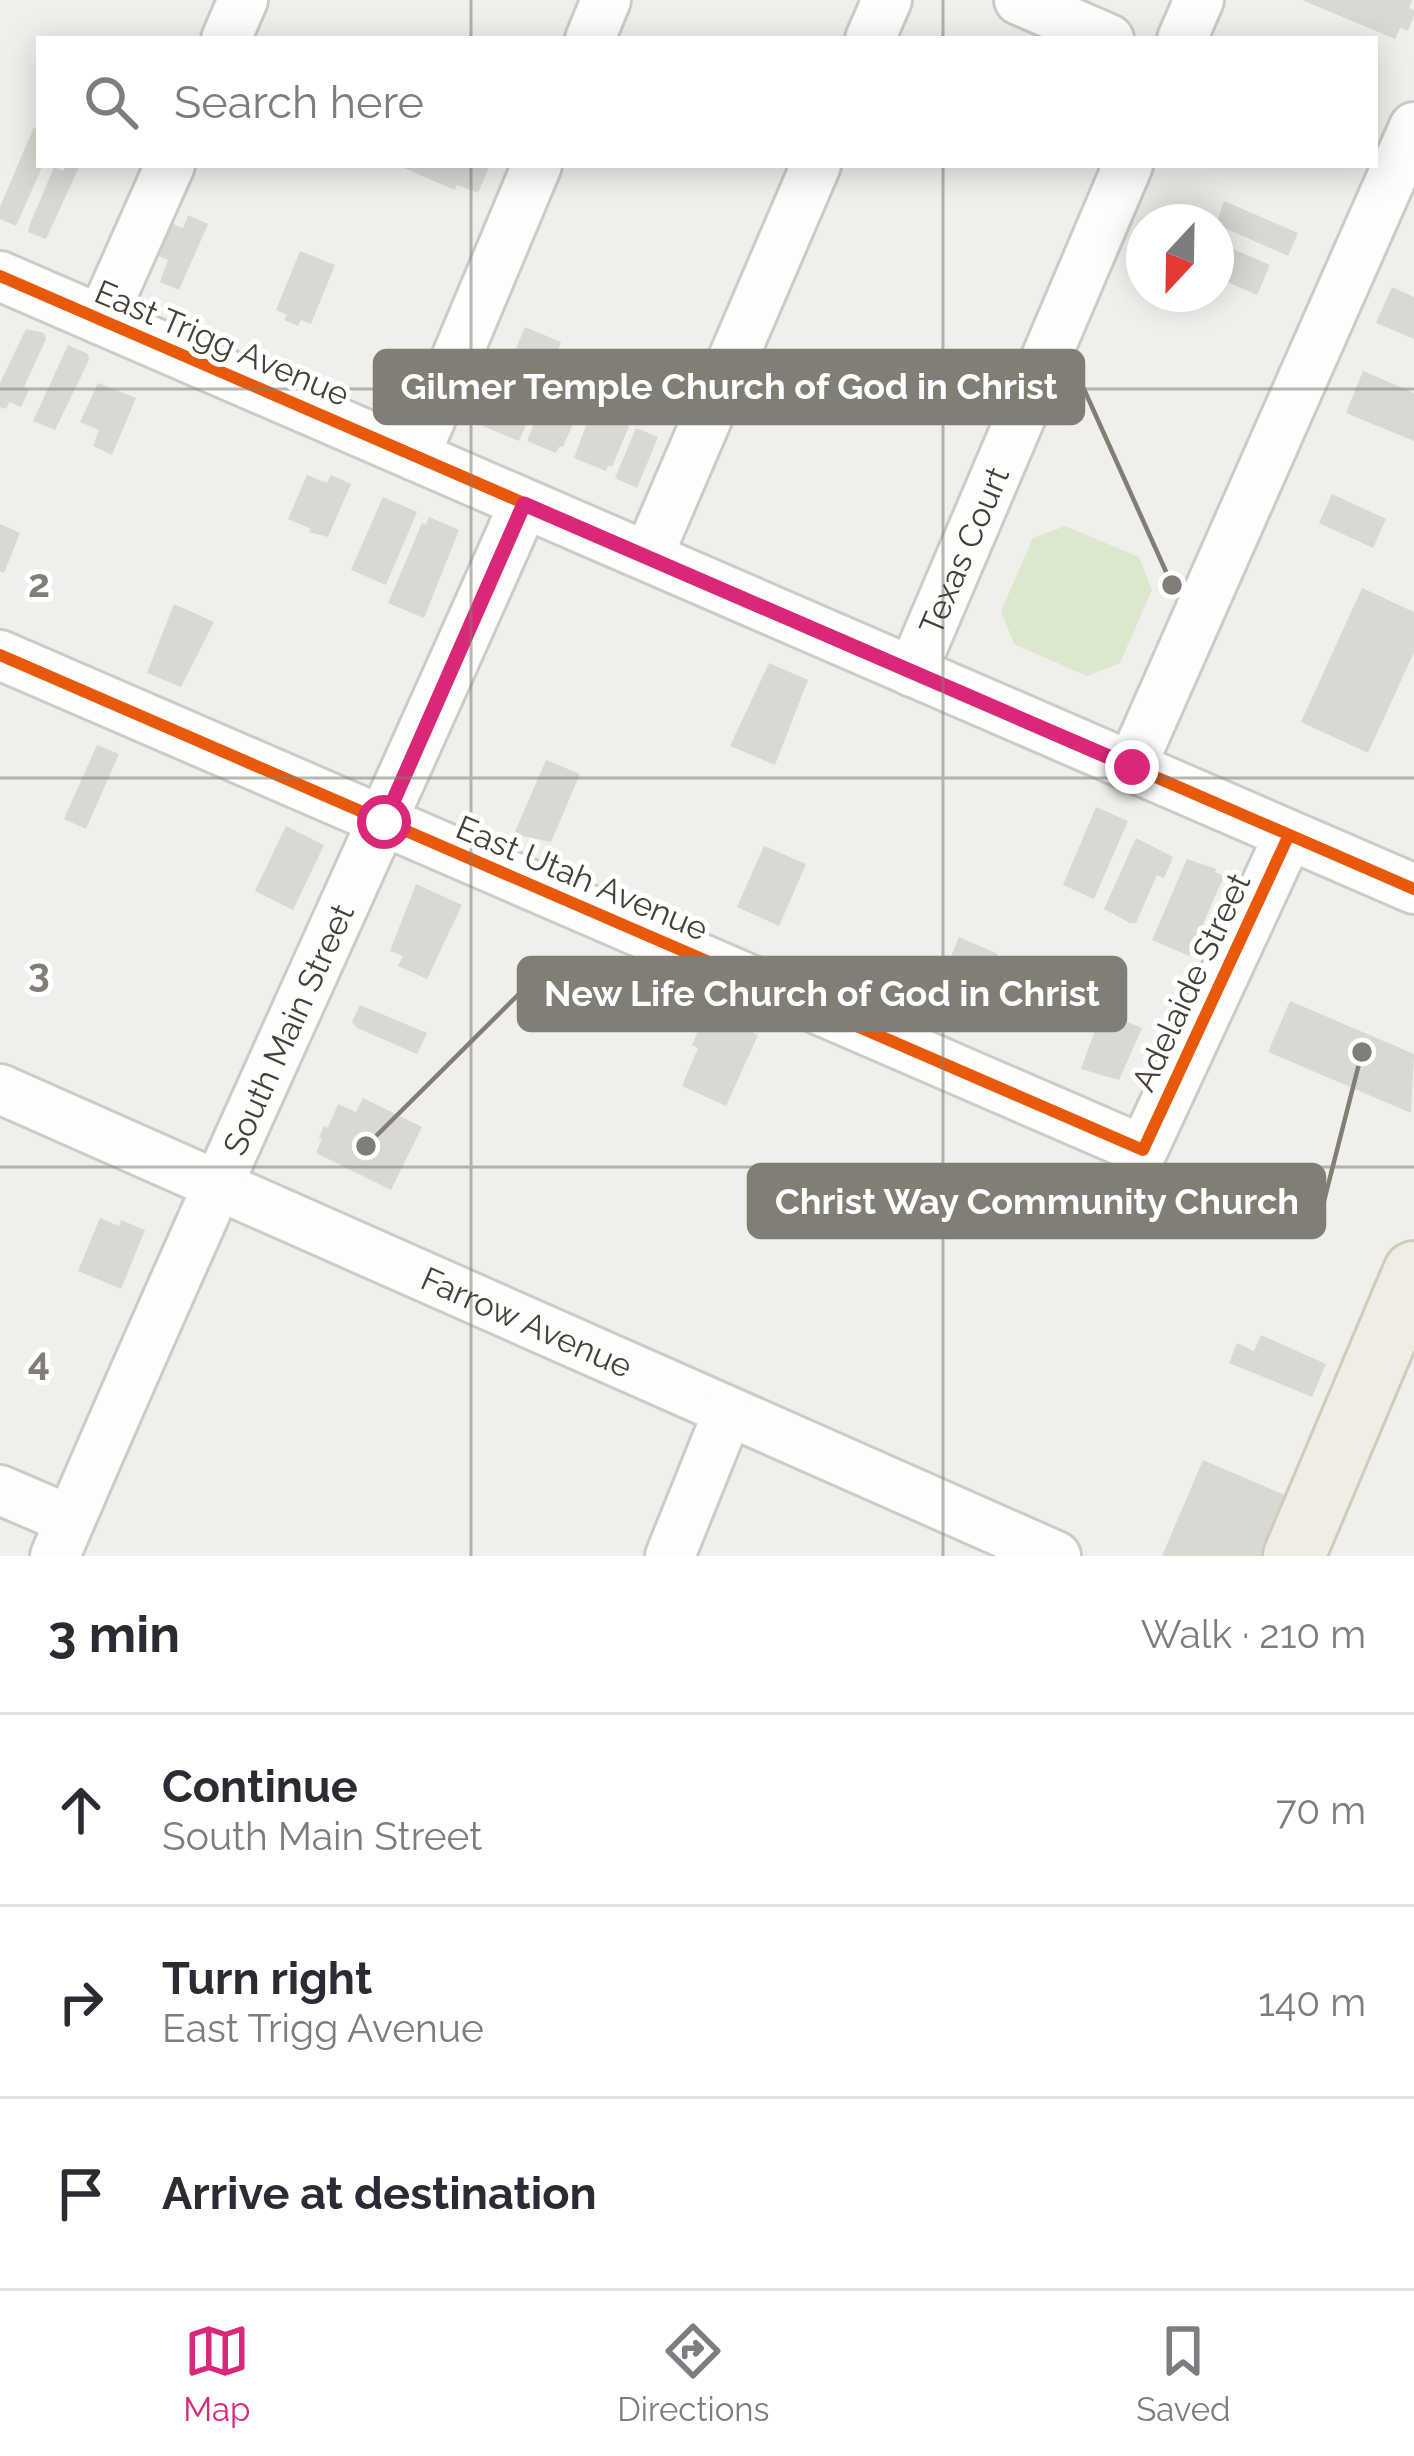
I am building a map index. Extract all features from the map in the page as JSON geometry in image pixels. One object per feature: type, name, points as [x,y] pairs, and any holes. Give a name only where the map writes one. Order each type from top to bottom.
[{"type":"main road","points":[[1294,1556],[1414,1272]]},
{"type":"street","points":[[227,36],[243,0]]},
{"type":"street","points":[[591,36],[606,0]]},
{"type":"street","points":[[871,36],[887,0]]},
{"type":"street","points":[[1019,0],[1102,36]]},
{"type":"street","points":[[1183,36],[1198,0]]},
{"type":"street","points":[[1132,767],[1400,154]]},
{"type":"street","points":[[101,320],[169,168]]},
{"type":"street","points":[[415,456],[536,168]]},
{"type":"street","points":[[648,556],[815,168]]},
{"type":"street","name":"Texas Court","points":[[912,673],[1127,168]]},
{"type":"street","name":"East Trigg Avenue","points":[[0,276],[1414,889]]},
{"type":"street","name":"South Main Street","points":[[62,1538],[524,504]]},
{"type":"street","name":"East Utah Avenue","points":[[0,655],[1143,1150]]},
{"type":"street","name":"Adelaide Street","points":[[1143,1150],[1288,837]]},
{"type":"street","name":"Farrow Avenue","points":[[0,1089],[1056,1556]]},
{"type":"street","points":[[670,1556],[728,1412]]},
{"type":"street","points":[[0,1490],[62,1538]]},
{"type":"green space","points":[[1065,526],[1139,557],[1152,590],[1120,663],[1087,676],[1014,644],[1001,611],[1033,538]]},
{"type":"building","points":[[1302,0],[1412,0],[1409,8],[1414,16],[1408,31],[1400,28],[1395,39]]},
{"type":"building","points":[[36,128],[36,168],[42,168],[16,226],[0,219],[0,207]]},
{"type":"building","points":[[54,168],[79,168],[46,239],[28,232]]},
{"type":"building","points":[[404,168],[489,168],[478,193],[457,185],[455,190]]},
{"type":"building","points":[[1234,205],[1298,233],[1288,256],[1234,232]]},
{"type":"building","points":[[188,215],[208,224],[179,290],[160,282],[168,260],[147,251],[161,219],[183,228]]},
{"type":"building","points":[[1234,249],[1270,265],[1257,295],[1234,285]]},
{"type":"building","points":[[300,251],[335,265],[311,324],[301,320],[298,326],[276,310]]},
{"type":"building","points":[[1392,287],[1414,297],[1414,339],[1376,323]]},
{"type":"building","points":[[525,327],[561,342],[519,441],[483,426]]},
{"type":"building","points":[[26,329],[44,333],[46,339],[24,387],[29,390],[21,407],[9,402],[6,409],[0,407],[0,383]]},
{"type":"building","points":[[68,345],[88,354],[89,360],[55,430],[33,421]]},
{"type":"building","points":[[1363,371],[1414,393],[1414,441],[1346,413]]},
{"type":"building","points":[[554,372],[589,387],[556,453],[527,441]]},
{"type":"building","points":[[98,383],[136,398],[112,455],[93,446],[99,430],[80,422]]},
{"type":"building","points":[[597,396],[635,412],[612,467],[608,465],[606,471],[574,458]]},
{"type":"building","points":[[636,428],[658,437],[637,488],[615,478]]},
{"type":"building","points":[[307,475],[327,483],[331,475],[351,484],[328,537],[288,519]]},
{"type":"building","points":[[1332,494],[1386,519],[1373,548],[1319,523]]},
{"type":"building","points":[[383,497],[417,512],[386,585],[351,570]]},
{"type":"building","points":[[429,517],[459,530],[424,618],[388,603],[422,523],[426,525]]},
{"type":"building","points":[[0,524],[20,533],[4,573],[0,571]]},
{"type":"building","points":[[1362,588],[1414,612],[1414,652],[1368,753],[1301,722]]},
{"type":"building","points":[[174,604],[214,622],[181,687],[147,673]]},
{"type":"building","points":[[769,663],[808,680],[775,765],[730,746]]},
{"type":"building","points":[[97,745],[119,754],[86,829],[64,819]]},
{"type":"building","points":[[546,760],[580,774],[551,842],[514,834]]},
{"type":"building","points":[[1096,807],[1128,821],[1094,899],[1063,885]]},
{"type":"building","points":[[286,826],[324,845],[293,910],[255,891]]},
{"type":"building","points":[[1136,838],[1173,857],[1164,878],[1157,875],[1136,923],[1130,923],[1104,909]]},
{"type":"building","points":[[764,846],[806,864],[779,926],[737,907]]},
{"type":"building","points":[[1187,859],[1224,876],[1189,956],[1152,940]]},
{"type":"building","points":[[416,884],[462,905],[427,979],[398,966],[403,956],[390,951]]},
{"type":"building","points":[[959,937],[998,954],[978,1001],[939,985]]},
{"type":"building","points":[[1290,1001],[1414,1054],[1411,1113],[1268,1052]]},
{"type":"building","points":[[360,1005],[427,1033],[417,1054],[357,1028],[352,1022]]},
{"type":"building","points":[[1102,1011],[1142,1028],[1119,1080],[1081,1069]]},
{"type":"building","points":[[706,1012],[758,1035],[726,1106],[682,1086]]},
{"type":"building","points":[[363,1098],[422,1127],[391,1190],[316,1153],[324,1126],[328,1128],[338,1104],[356,1112]]},
{"type":"building","points":[[100,1218],[145,1230],[121,1289],[78,1271]]},
{"type":"building","points":[[1261,1335],[1326,1364],[1312,1397],[1229,1363],[1237,1343],[1254,1351]]},
{"type":"building","points":[[1203,1460],[1287,1496],[1263,1556],[1162,1556]]},
{"type":"cycle path","points":[[0,276],[1414,889]]},
{"type":"cycle path","points":[[0,655],[1143,1150],[1288,837]]},
{"type":"place","name":"Gilmer Temple Church of God in Christ","points":[[1172,585]]},
{"type":"place","name":"Christ Way Community Church","points":[[1362,1052]]},
{"type":"place","name":"New Life Church of God in Christ","points":[[366,1146]]},
{"type":"route","points":[[384,822],[524,504],[1132,767]]}]
